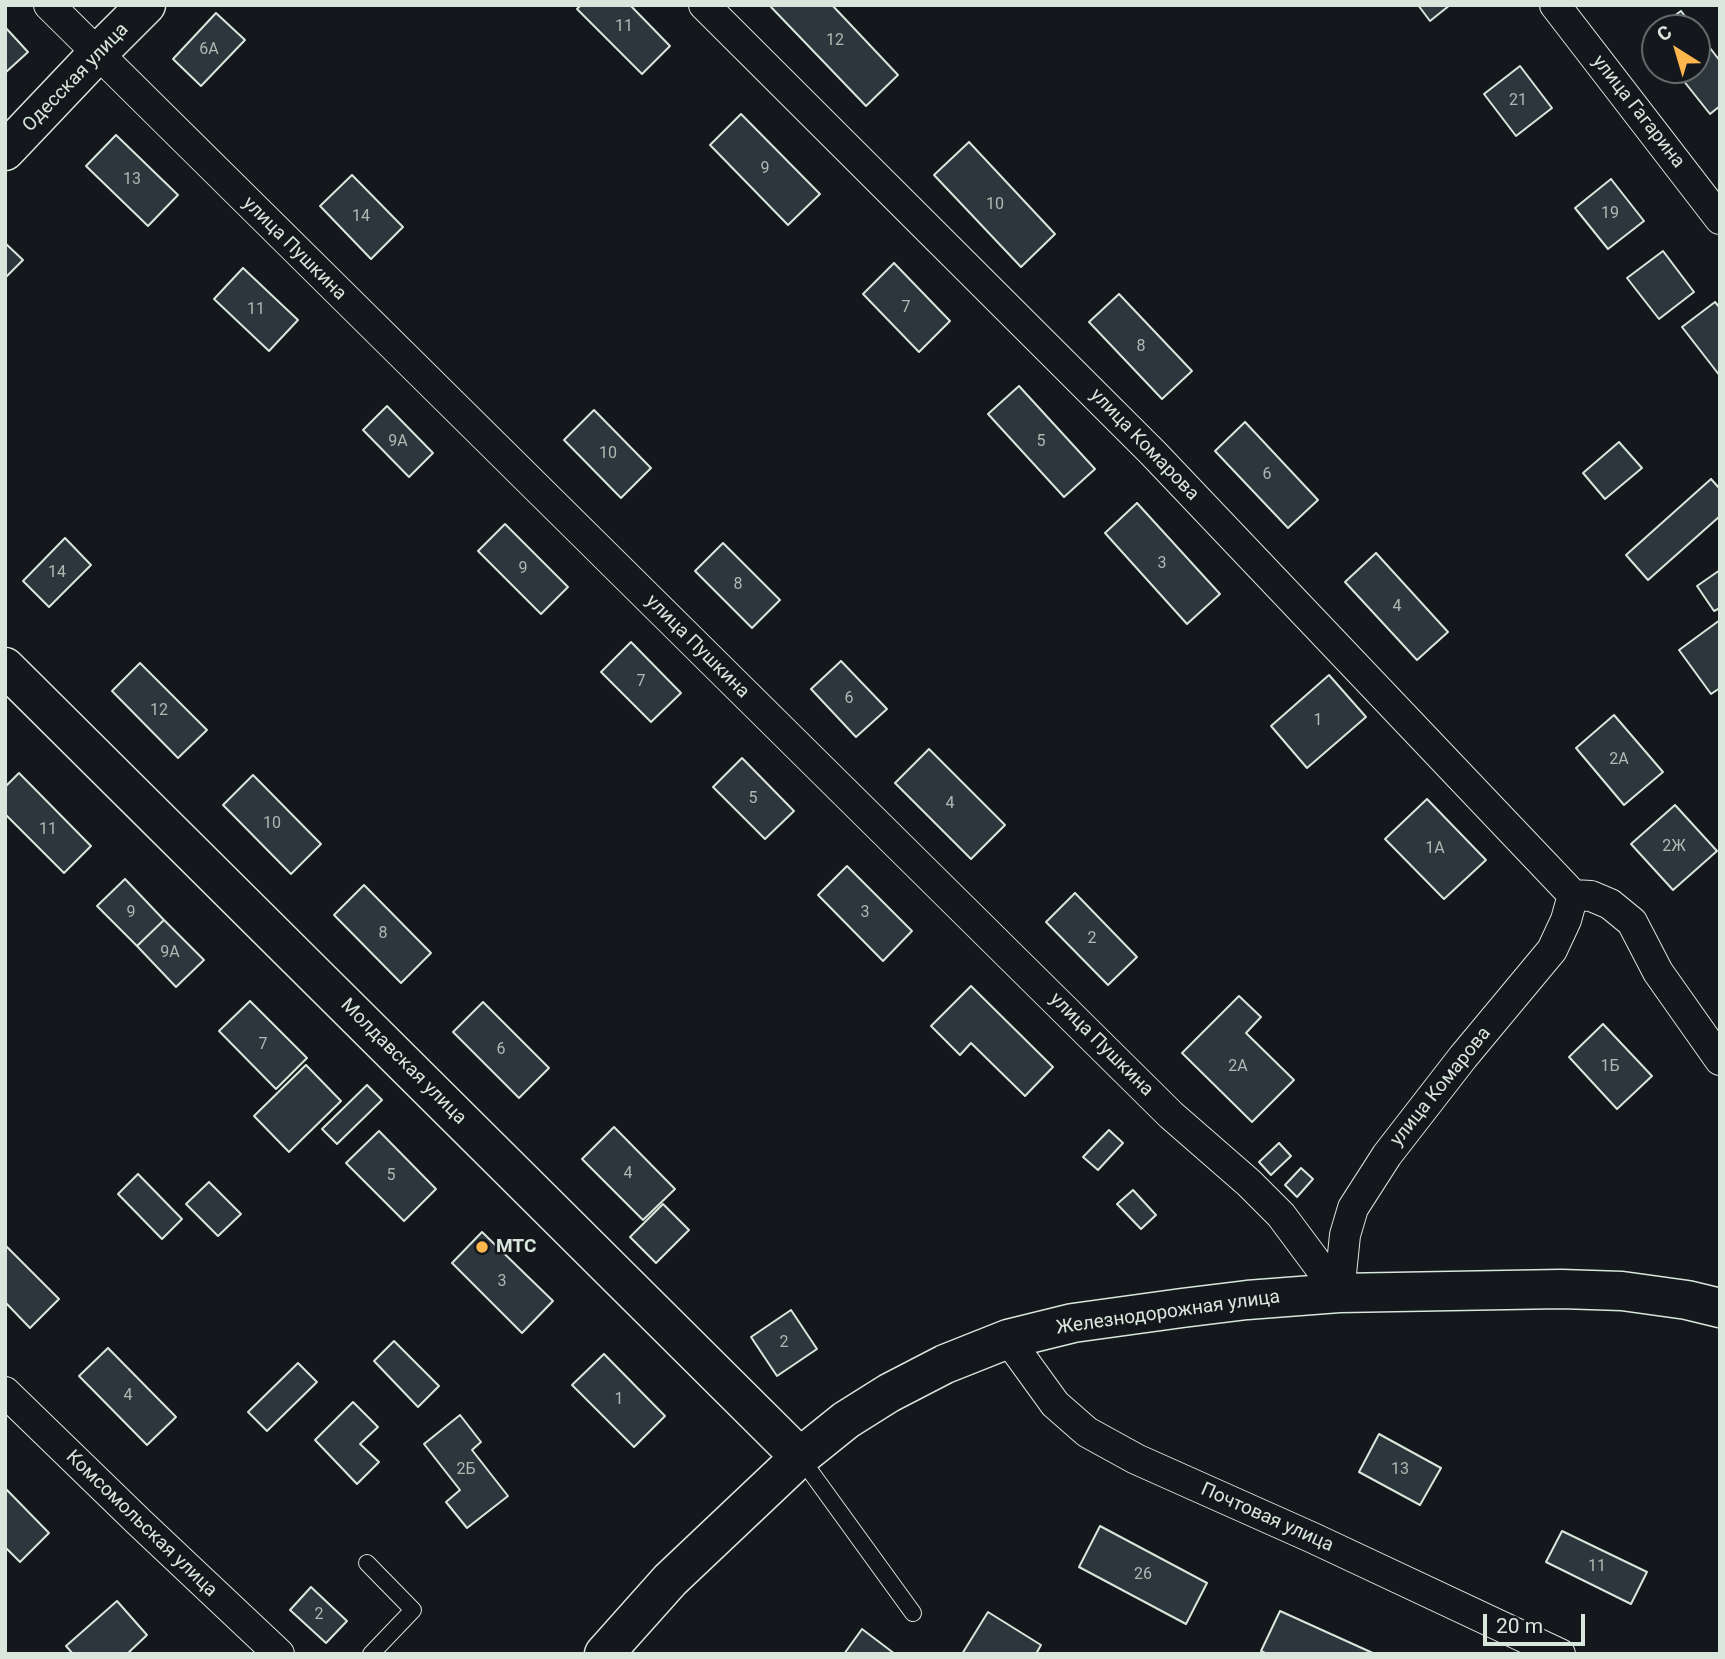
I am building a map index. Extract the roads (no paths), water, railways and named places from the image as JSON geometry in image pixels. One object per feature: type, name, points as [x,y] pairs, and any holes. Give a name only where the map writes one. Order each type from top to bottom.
[{"type":"street","name":"улица Пушкина","points":[[49,5],[1171,1115],[1265,1199],[1281,1215],[1339,1293]]},
{"type":"street","name":"Одесская улица","points":[[5,151],[146,5]]},
{"type":"street","name":"улица Комарова","points":[[704,5],[1153,453],[1573,895],[1566,920],[1552,950],[1463,1057],[1387,1155],[1353,1208],[1345,1235],[1339,1293]]},
{"type":"street","name":"улица Гагарина","points":[[1555,5],[1720,219]]},
{"type":"street","name":"Молдавская улица","points":[[5,667],[800,1457]]},
{"type":"street","points":[[1573,895],[1591,896],[1610,904],[1632,922],[1658,972],[1720,1060]]},
{"type":"street","name":"Железнодорожная улица","points":[[604,1654],[670,1580],[800,1457],[846,1420],[944,1364],[1008,1339],[1073,1323],[1247,1300],[1339,1293],[1537,1289],[1622,1291],[1720,1307]]},
{"type":"street","name":"Почтовая улица","points":[[1008,1339],[1055,1404],[1087,1432],[1136,1459],[1313,1538],[1560,1654]]},
{"type":"street","name":"Комсомольская улица","points":[[5,1392],[279,1654]]},
{"type":"lane","points":[[800,1457],[913,1614]]},
{"type":"lane","points":[[367,1563],[414,1610],[371,1654]]},
{"type":"place","name":"МТС","points":[[482,1247]]}]
